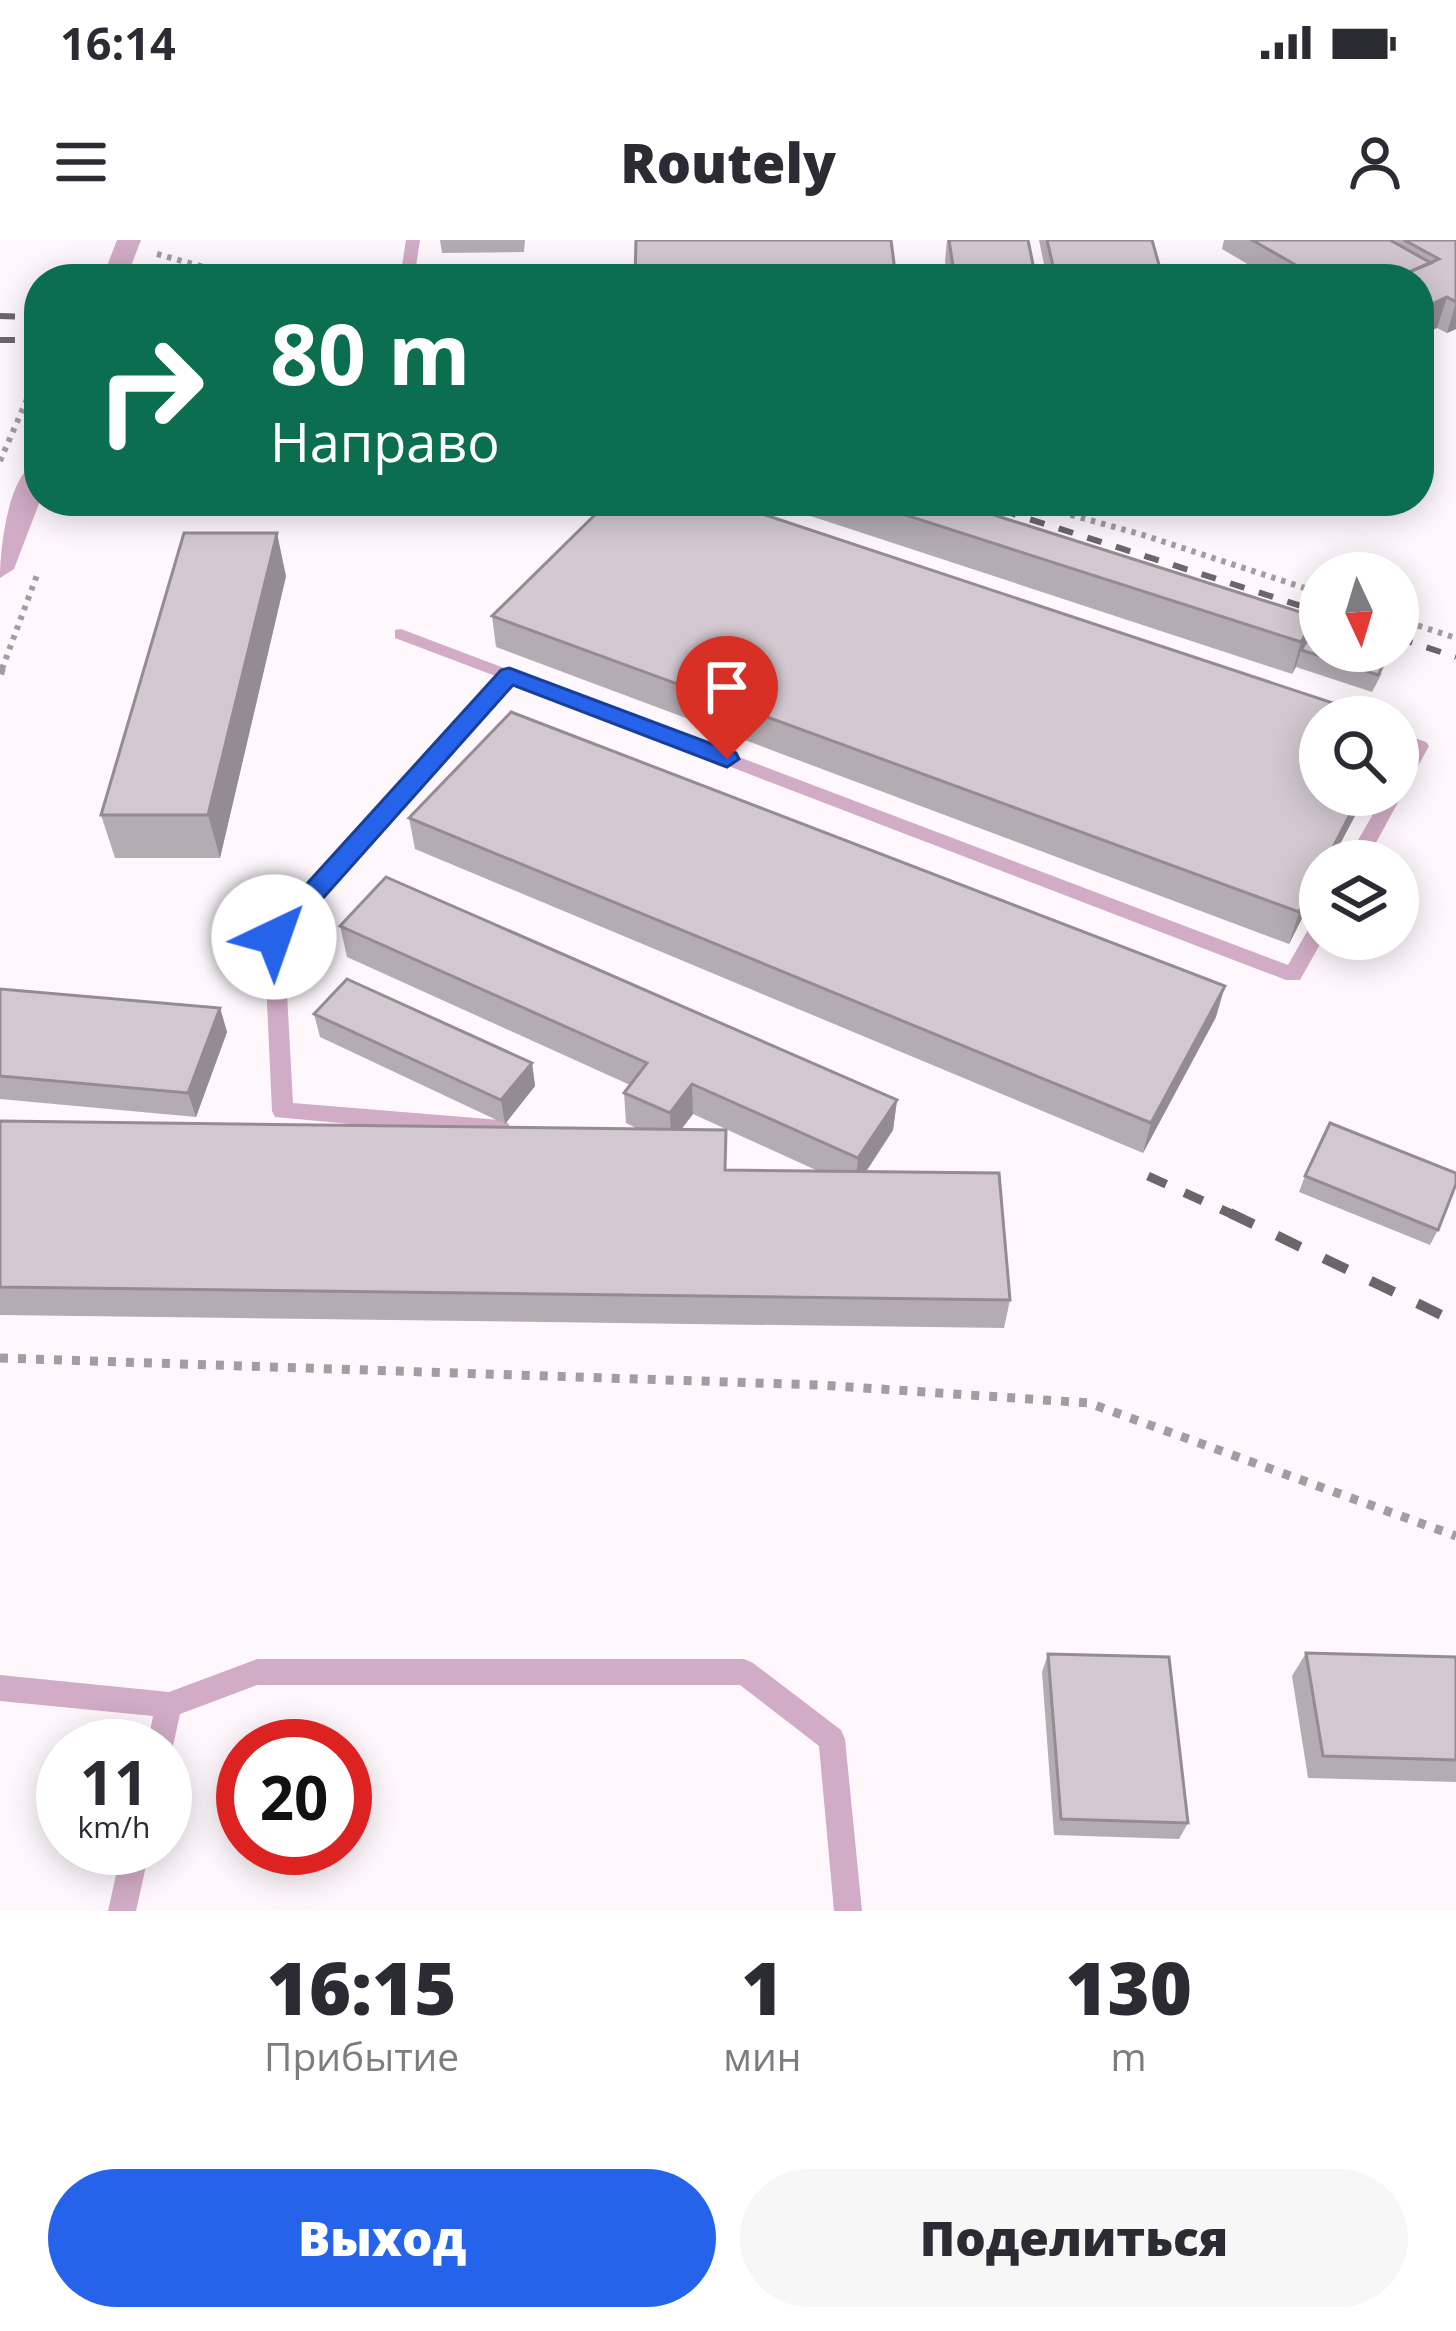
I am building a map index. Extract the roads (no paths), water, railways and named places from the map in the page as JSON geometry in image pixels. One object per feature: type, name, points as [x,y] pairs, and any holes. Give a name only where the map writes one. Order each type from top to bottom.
[{"type":"street","points":[[0,569],[24,508]]},
{"type":"lane","points":[[401,634],[1293,975],[1301,960]]},
{"type":"lane","points":[[509,676],[274,937],[283,1111],[529,1131]]},
{"type":"lane","points":[[0,1688],[169,1705],[257,1672],[744,1672],[832,1739],[848,1911]]},
{"type":"lane","points":[[166,1719],[169,1705]]},
{"type":"lane","points":[[122,1911],[130,1875]]},
{"type":"railway","points":[[0,316],[24,317]]},
{"type":"railway","points":[[0,340],[24,340]]},
{"type":"railway","points":[[1020,516],[1299,605]]},
{"type":"railway","points":[[1419,645],[1456,657]]},
{"type":"railway","points":[[1148,1176],[1236,1216]]},
{"type":"railway","points":[[1230,1213],[1456,1322]]}]
